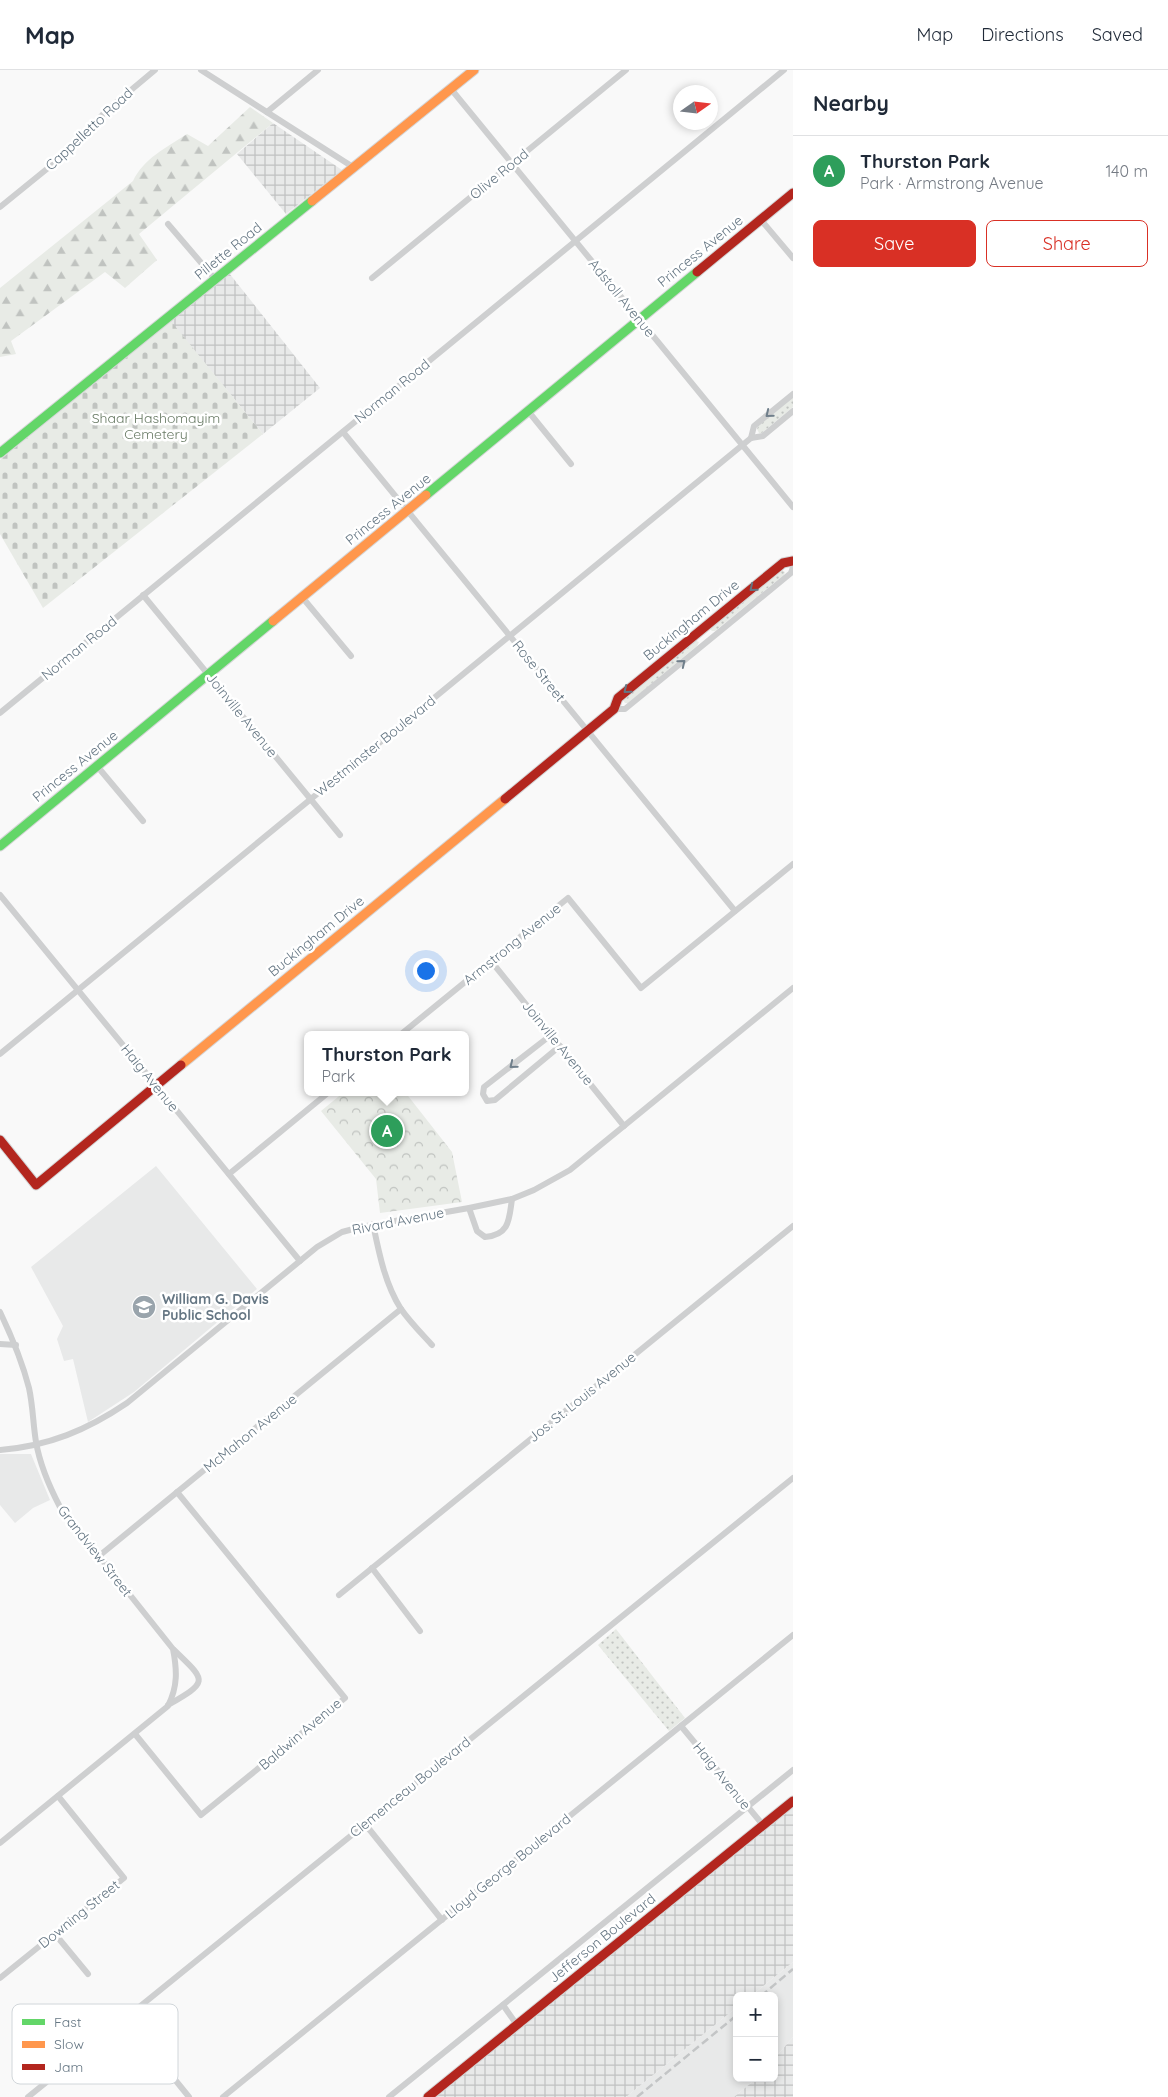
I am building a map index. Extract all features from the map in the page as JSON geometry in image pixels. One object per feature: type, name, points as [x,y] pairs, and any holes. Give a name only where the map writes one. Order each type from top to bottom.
[{"type":"street","name":"Cappelletto Road","points":[[0,208],[70,151],[106,110],[155,70]]},
{"type":"street","points":[[201,70],[353,167]]},
{"type":"street","points":[[267,112],[318,70]]},
{"type":"street","name":"Pillette Road","points":[[0,453],[474,70]]},
{"type":"street","name":"Olive Road","points":[[372,278],[626,70]]},
{"type":"street","name":"Norman Road","points":[[0,713],[784,70]]},
{"type":"street","name":"Adstoll Avenue","points":[[451,89],[793,507]]},
{"type":"street","name":"Princess Avenue","points":[[0,846],[793,193]]},
{"type":"street","points":[[761,220],[793,258]]},
{"type":"street","points":[[168,224],[215,279]]},
{"type":"street","name":"Westminster Boulevard","points":[[751,438],[754,426],[793,394]]},
{"type":"street","points":[[528,411],[571,464]]},
{"type":"street","name":"Westminster Boulevard","points":[[0,1054],[742,445],[751,438],[763,436],[793,411]]},
{"type":"street","name":"Rose Street","points":[[343,432],[735,911]]},
{"type":"street","name":"Buckingham Drive","points":[[0,1140],[36,1185],[614,710],[618,698],[783,563],[793,561]]},
{"type":"street","name":"Buckingham Drive","points":[[614,710],[625,709],[791,573],[793,567]]},
{"type":"street","name":"Joinville Avenue","points":[[143,595],[340,835]]},
{"type":"street","points":[[302,597],[351,656]]},
{"type":"street","points":[[97,766],[143,821]]},
{"type":"street","name":"Armstrong Avenue","points":[[405,1031],[568,898],[641,988],[793,864]]},
{"type":"street","name":"Haig Avenue","points":[[0,895],[300,1261]]},
{"type":"street","name":"Joinville Avenue","points":[[491,961],[624,1126]]},
{"type":"street","name":"Rivard Avenue","points":[[0,1450],[36,1444],[82,1430],[101,1421],[127,1403],[317,1247],[342,1232],[373,1224],[469,1208],[512,1198],[534,1190],[570,1170],[793,988]]},
{"type":"street","points":[[551,1035],[484,1087],[483,1094],[487,1101],[494,1100],[560,1046]]},
{"type":"street","points":[[229,1174],[324,1096]]},
{"type":"street","points":[[469,1208],[477,1231],[485,1237],[494,1236],[502,1231],[508,1222],[512,1198]]},
{"type":"street","points":[[373,1224],[386,1275],[401,1310],[432,1345]]},
{"type":"street","name":"Jos. St. Louis Avenue","points":[[339,1595],[793,1226]]},
{"type":"street","name":"McMahon Avenue","points":[[98,1556],[401,1310]]},
{"type":"street","name":"Grandview Street","points":[[0,1312],[16,1345],[29,1390],[36,1444],[42,1466],[60,1507],[173,1649],[194,1668],[199,1677],[198,1685],[190,1693],[168,1706],[0,1843]]},
{"type":"street","points":[[0,1344],[16,1345]]},
{"type":"street","name":"Clemenceau Boulevard","points":[[142,2004],[793,1478]]},
{"type":"street","name":"Baldwin Avenue","points":[[135,1734],[201,1815],[345,1698],[177,1492]]},
{"type":"street","points":[[372,1568],[420,1631]]},
{"type":"street","name":"Lloyd George Boulevard","points":[[223,2097],[793,1635]]},
{"type":"street","points":[[168,1706],[174,1694],[177,1671],[173,1649]]},
{"type":"street","name":"Haig Avenue","points":[[681,1726],[763,1825]]},
{"type":"street","points":[[389,2097],[793,1770]]},
{"type":"street","name":"Downing Street","points":[[0,1978],[124,1878],[58,1796]]},
{"type":"street","name":"Jefferson Boulevard","points":[[428,2097],[793,1801]]},
{"type":"street","points":[[365,1824],[442,1920]]},
{"type":"street","points":[[54,1934],[88,1974]]},
{"type":"street","points":[[503,2005],[517,2025]]},
{"type":"street","points":[[178,2083],[189,2097]]},
{"type":"street","name":"Clemenceau Boulevard","points":[[28,2097],[44,2084]]},
{"type":"shaded area","points":[[273,123],[342,170],[286,214],[237,154]]},
{"type":"shaded area","points":[[229,273],[320,388],[263,434],[170,321]]},
{"type":"shaded area","name":"William G. Davis Public School","points":[[156,1166],[257,1289],[134,1392],[88,1422],[73,1359],[64,1361],[57,1339],[63,1326],[31,1267]]},
{"type":"shaded area","points":[[0,1454],[31,1454],[50,1500],[33,1508],[15,1523],[0,1505]]},
{"type":"shaded area","points":[[793,1807],[793,1962],[756,1992],[733,1992],[733,2010],[626,2097],[435,2097]]},
{"type":"shaded area","points":[[793,1962],[793,2037],[778,2054],[778,1992],[756,1992]]},
{"type":"shaded area","points":[[733,2010],[733,2082],[752,2082],[734,2097],[626,2097]]},
{"type":"shaded area","points":[[793,2037],[793,2097],[734,2097],[752,2082],[778,2082],[778,2054]]},
{"type":"green space","points":[[250,107],[273,123],[139,234],[157,260],[125,288],[105,272],[11,341],[16,354],[0,357],[0,288],[133,181],[143,166],[156,154],[187,134],[208,146]]},
{"type":"green space","name":"Shaar Hashomayim Cemetery","points":[[170,320],[263,434],[43,608],[0,534],[0,460]]},
{"type":"green space","points":[[793,397],[793,407],[762,433],[759,433],[758,426]]},
{"type":"green space","points":[[780,569],[785,572],[784,575],[715,631],[710,629],[711,626]]},
{"type":"green space","points":[[694,640],[699,642],[697,646],[628,703],[625,703],[623,700],[625,697]]},
{"type":"green space","points":[[339,1096],[408,1096],[452,1152],[462,1202],[380,1213],[376,1179],[321,1111]]},
{"type":"green space","points":[[616,1629],[685,1718],[669,1731],[598,1645]]},
{"type":"railway","points":[[766,1992],[793,1969]]},
{"type":"railway","points":[[637,2097],[733,2018]]},
{"type":"traffic: fast","points":[[0,453],[312,201]]},
{"type":"traffic: fast","points":[[426,495],[697,272]]},
{"type":"traffic: fast","points":[[0,846],[273,621]]},
{"type":"traffic: slow","points":[[312,201],[474,70]]},
{"type":"traffic: slow","points":[[273,621],[426,495]]},
{"type":"traffic: slow","points":[[181,1065],[505,799]]},
{"type":"traffic: jam","points":[[697,272],[793,193]]},
{"type":"traffic: jam","points":[[505,799],[614,709],[618,698],[783,563],[793,561]]},
{"type":"traffic: jam","points":[[0,1140],[36,1185],[181,1065]]},
{"type":"traffic: jam","points":[[428,2097],[793,1801]]},
{"type":"place","name":"Thurston Park","points":[[387,1131]]},
{"type":"place","name":"William G. Davis Public School","points":[[144,1307]]}]
